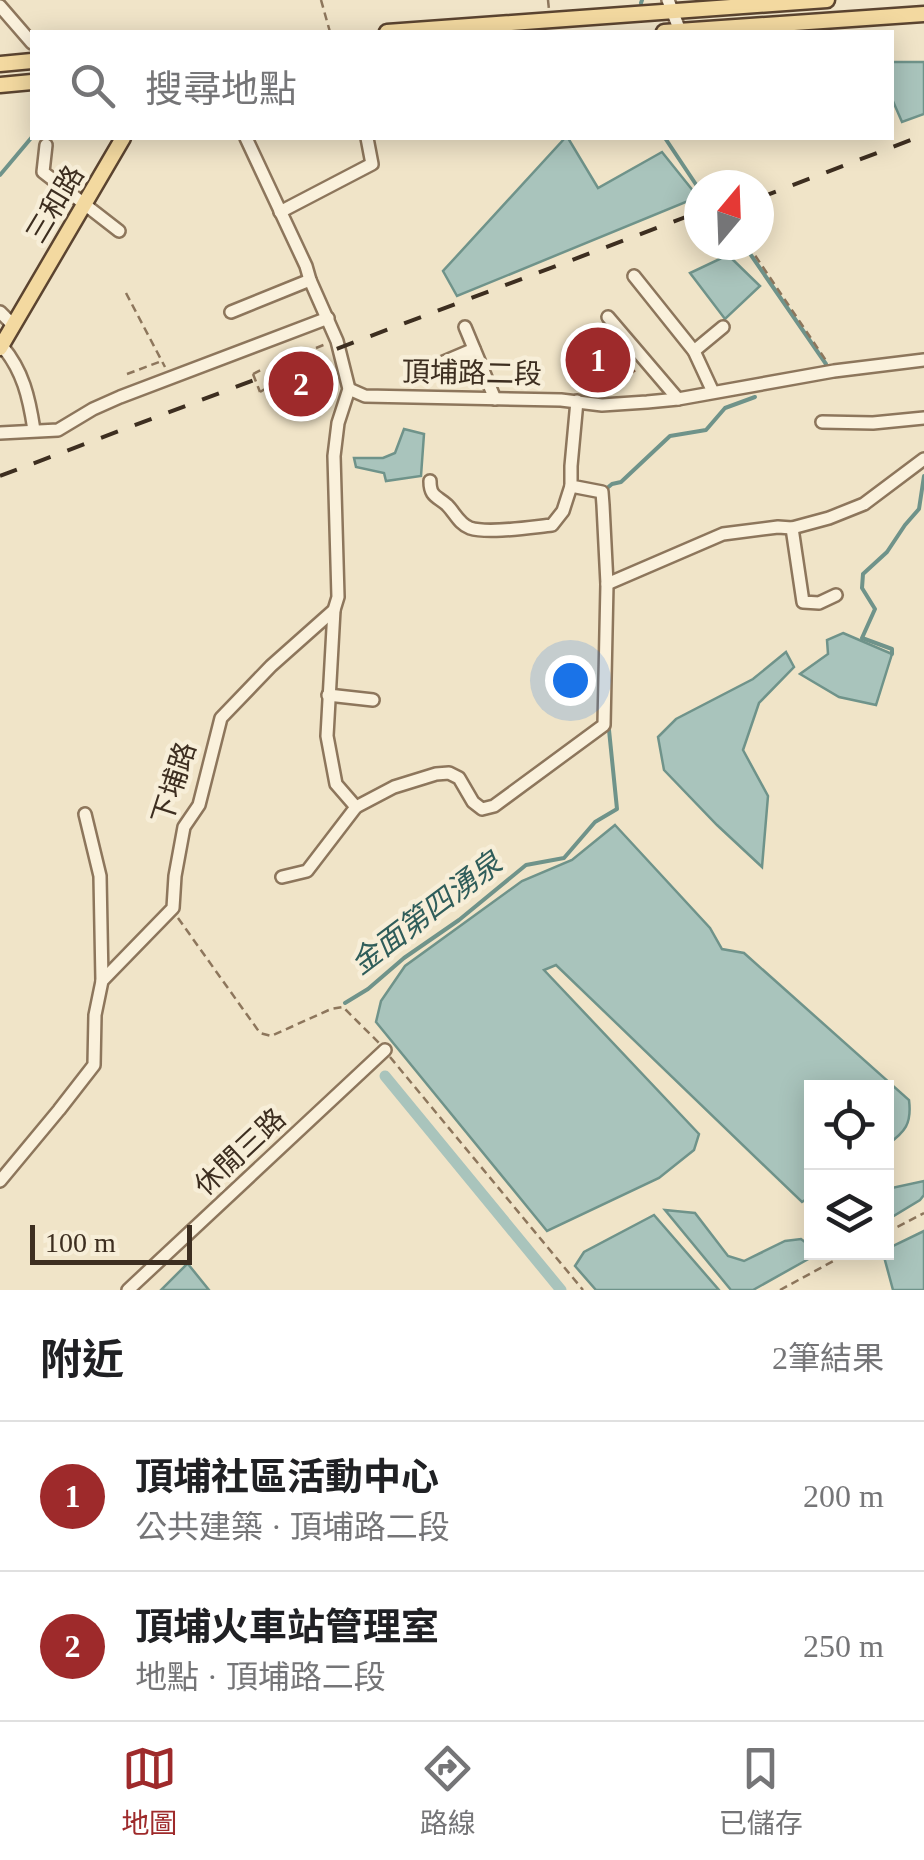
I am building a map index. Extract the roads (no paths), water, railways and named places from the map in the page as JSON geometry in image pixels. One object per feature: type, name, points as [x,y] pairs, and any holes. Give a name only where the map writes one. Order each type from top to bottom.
[{"type":"main road","points":[[409,30],[671,6],[827,0]]},
{"type":"main road","points":[[720,30],[924,14]]},
{"type":"main road","points":[[0,64],[30,60]]},
{"type":"main road","points":[[0,85],[30,82]]},
{"type":"main road","name":"三和路","points":[[1,347],[122,140]]},
{"type":"street","points":[[0,6],[30,41]]},
{"type":"street","points":[[671,6],[680,30]]},
{"type":"street","points":[[247,140],[328,318],[349,389],[338,423],[334,456],[338,597],[326,736],[336,784],[356,807]]},
{"type":"street","points":[[280,212],[372,164],[367,140]]},
{"type":"street","points":[[46,146],[43,172],[119,231]]},
{"type":"street","points":[[634,276],[694,350],[713,392]]},
{"type":"street","points":[[232,312],[310,280]]},
{"type":"street","points":[[0,312],[13,324]]},
{"type":"street","points":[[608,316],[678,399]]},
{"type":"street","points":[[0,434],[58,430],[93,409],[328,318]]},
{"type":"street","points":[[465,327],[495,398]]},
{"type":"street","points":[[694,350],[723,327]]},
{"type":"street","points":[[1,347],[16,363],[30,402],[34,430]]},
{"type":"street","points":[[441,363],[474,349]]},
{"type":"street","name":"頂埔路二段","points":[[349,389],[365,396],[577,401],[602,405],[678,399],[924,360]]},
{"type":"street","points":[[430,481],[434,497],[449,506],[468,527],[484,530],[552,526],[571,486],[577,401]]},
{"type":"street","points":[[822,422],[924,418]]},
{"type":"street","points":[[607,584],[722,534],[792,528],[829,518],[864,504],[924,459]]},
{"type":"street","points":[[282,877],[306,871],[356,807],[394,787],[450,773],[482,809],[494,806],[604,725],[607,584],[602,492],[571,486]]},
{"type":"street","points":[[792,528],[802,602],[818,603],[836,595]]},
{"type":"street","name":"下埔路","points":[[102,981],[173,908],[184,827],[199,805],[222,718],[270,666],[334,610]]},
{"type":"street","points":[[328,695],[372,700]]},
{"type":"street","points":[[0,1181],[94,1065],[95,1016],[102,981],[100,876],[85,814]]},
{"type":"street","name":"休閒三路","points":[[128,1290],[385,1050]]},
{"type":"water","points":[[894,62],[924,62],[924,114],[902,122],[894,104]]},
{"type":"water","points":[[563,140],[569,140],[598,188],[662,152],[684,180],[684,203],[457,296],[443,271]]},
{"type":"water","points":[[717,260],[733,260],[760,286],[725,319],[690,273]]},
{"type":"water","points":[[404,429],[424,434],[421,476],[386,481],[384,473],[356,467],[354,458],[383,458],[395,453]]},
{"type":"water","points":[[843,633],[892,654],[876,705],[839,697],[800,674],[828,654],[827,640]]},
{"type":"water","points":[[786,652],[794,667],[759,703],[743,750],[768,796],[762,867],[664,770],[658,737],[676,719],[753,679]]},
{"type":"water","points":[[615,825],[710,928],[722,949],[744,953],[887,1080],[804,1080],[804,1201],[556,965],[544,970],[699,1134],[694,1150],[659,1178],[547,1231],[376,1022],[381,1001],[405,966],[522,881],[572,860]]},
{"type":"water","points":[[894,1087],[909,1100],[906,1127],[894,1139]]},
{"type":"water","points":[[924,1181],[924,1195],[894,1216],[894,1187]]},
{"type":"water","points":[[665,1210],[695,1213],[728,1256],[744,1261],[785,1241],[804,1241],[807,1260],[753,1290],[731,1290]]},
{"type":"water","points":[[654,1215],[719,1290],[596,1290],[575,1266],[584,1252]]},
{"type":"water","points":[[924,1231],[924,1290],[893,1290],[885,1260],[894,1260],[894,1246]]},
{"type":"water","points":[[187,1264],[209,1290],[161,1290]]},
{"type":"waterway","points":[[0,175],[30,139]]},
{"type":"waterway","name":"金面第四湧泉","points":[[666,140],[686,170]]},
{"type":"waterway","name":"金面第四湧泉","points":[[754,260],[826,364],[825,369]]},
{"type":"waterway","name":"金面第四湧泉","points":[[606,489],[621,482],[670,436],[706,430],[725,408],[755,397]]},
{"type":"waterway","points":[[892,654],[892,649],[862,638],[875,609],[862,588],[863,574],[887,552],[919,509],[924,476]]},
{"type":"waterway","name":"金面第四湧泉","points":[[345,1003],[459,920],[526,865],[564,858],[595,822],[617,809],[609,730]]},
{"type":"waterway","points":[[385,1076],[561,1290]]},
{"type":"railway","points":[[774,192],[924,135]]},
{"type":"railway","points":[[0,476],[684,218]]},
{"type":"place","name":"頂埔社區活動中心","points":[[598,360]]},
{"type":"place","name":"頂埔火車站管理室","points":[[301,384]]}]
